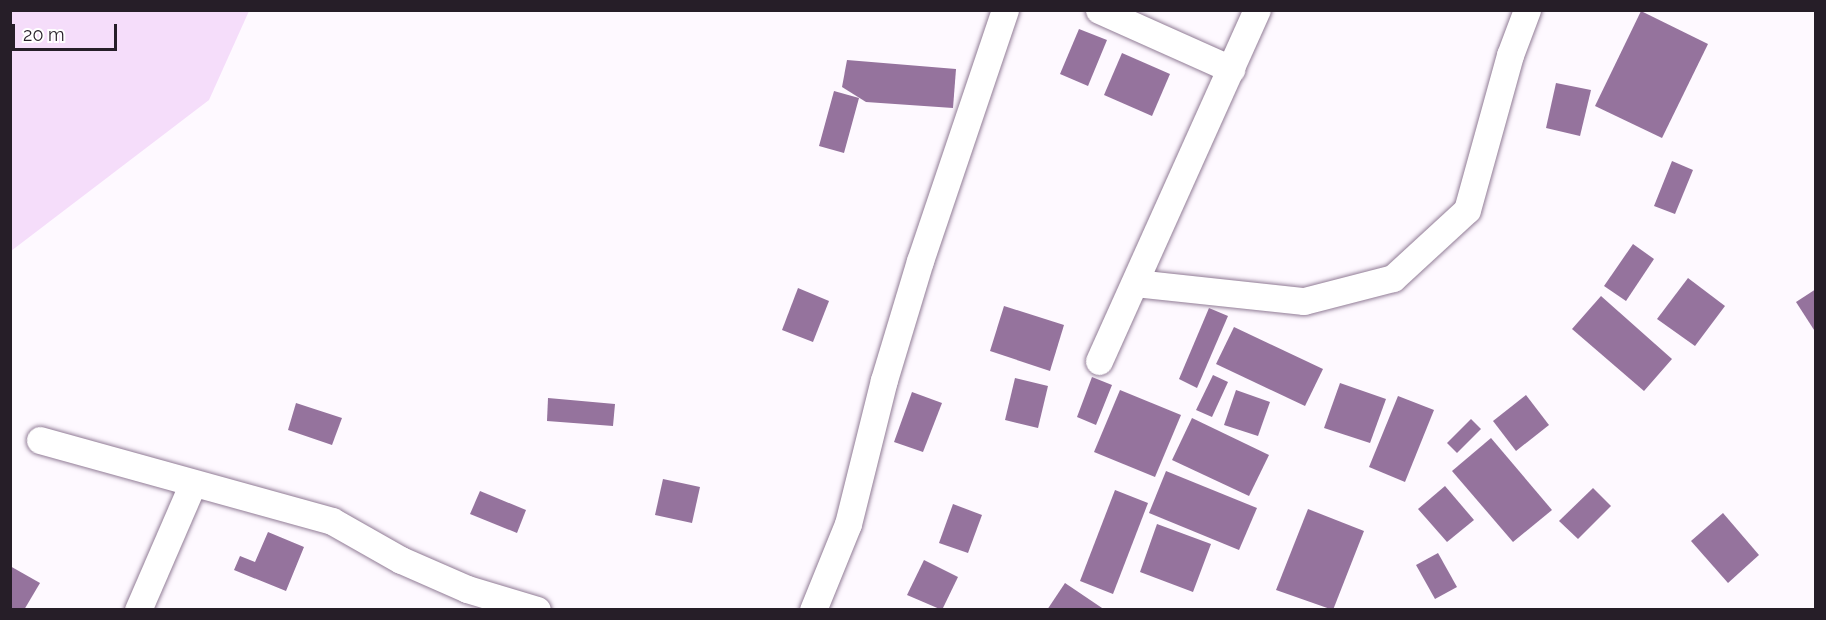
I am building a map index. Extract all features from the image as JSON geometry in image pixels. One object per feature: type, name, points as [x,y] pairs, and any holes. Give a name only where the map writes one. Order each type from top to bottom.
[{"type":"street","points":[[813,609],[848,524],[884,380],[920,261],[1005,10]]},
{"type":"street","points":[[1099,10],[1231,69]]},
{"type":"street","points":[[1099,361],[1257,10]]},
{"type":"street","points":[[1135,283],[1304,301],[1393,278],[1467,210],[1510,55],[1527,10]]},
{"type":"street","points":[[40,440],[192,485],[332,521],[464,599],[537,609]]},
{"type":"street","points":[[138,609],[192,485]]},
{"type":"shaded area","points":[[11,10],[249,11],[209,100],[11,251]]},
{"type":"building","points":[[1641,11],[1708,44],[1662,138],[1595,106]]},
{"type":"building","points":[[1079,29],[1107,40],[1088,86],[1060,74]]},
{"type":"building","points":[[1122,53],[1170,74],[1152,116],[1104,95]]},
{"type":"building","points":[[847,60],[956,69],[953,108],[866,102],[842,87]]},
{"type":"building","points":[[1556,83],[1591,90],[1580,136],[1546,128]]},
{"type":"building","points":[[834,91],[859,98],[844,153],[819,146]]},
{"type":"building","points":[[1672,161],[1693,170],[1675,214],[1654,206]]},
{"type":"building","points":[[1633,244],[1654,259],[1626,301],[1604,286]]},
{"type":"building","points":[[1688,278],[1725,306],[1695,346],[1657,319]]},
{"type":"building","points":[[798,288],[829,301],[813,342],[782,330]]},
{"type":"building","points":[[1816,289],[1816,333],[1796,302]]},
{"type":"building","points":[[1601,296],[1672,359],[1644,391],[1572,329]]},
{"type":"building","points":[[1004,306],[1064,325],[1050,371],[990,351]]},
{"type":"building","points":[[1209,308],[1228,316],[1197,388],[1179,379]]},
{"type":"building","points":[[1234,327],[1323,369],[1305,406],[1216,364]]},
{"type":"building","points":[[1213,375],[1228,382],[1212,417],[1196,410]]},
{"type":"building","points":[[1092,377],[1112,385],[1096,425],[1077,417]]},
{"type":"building","points":[[1015,378],[1048,386],[1038,428],[1005,420]]},
{"type":"building","points":[[1340,383],[1386,399],[1370,443],[1324,428]]},
{"type":"building","points":[[1120,390],[1181,415],[1155,477],[1094,452]]},
{"type":"building","points":[[1236,390],[1270,402],[1258,436],[1224,425]]},
{"type":"building","points":[[912,392],[942,403],[923,452],[894,442]]},
{"type":"building","points":[[1526,395],[1549,425],[1516,451],[1493,421]]},
{"type":"building","points":[[1398,396],[1434,410],[1405,482],[1369,467]]},
{"type":"building","points":[[548,398],[615,404],[613,426],[547,421]]},
{"type":"building","points":[[296,403],[342,418],[332,445],[288,430]]},
{"type":"building","points":[[1192,418],[1269,455],[1249,496],[1172,460]]},
{"type":"building","points":[[1471,419],[1481,429],[1457,453],[1447,443]]},
{"type":"building","points":[[1491,438],[1552,510],[1513,542],[1452,471]]},
{"type":"building","points":[[1166,471],[1257,508],[1239,550],[1149,513]]},
{"type":"building","points":[[663,479],[700,487],[692,523],[655,515]]},
{"type":"building","points":[[1445,486],[1474,520],[1447,542],[1418,509]]},
{"type":"building","points":[[1593,488],[1611,506],[1578,539],[1559,521]]},
{"type":"building","points":[[1115,490],[1148,503],[1113,594],[1080,581]]},
{"type":"building","points":[[480,491],[526,510],[517,533],[470,514]]},
{"type":"building","points":[[953,504],[982,515],[968,553],[939,543]]},
{"type":"building","points":[[1308,509],[1364,531],[1333,610],[1276,590]]},
{"type":"building","points":[[1723,513],[1759,555],[1728,583],[1691,541]]},
{"type":"building","points":[[1157,524],[1211,544],[1193,592],[1140,572]]},
{"type":"building","points":[[268,532],[304,547],[286,591],[234,570],[240,556],[255,562]]},
{"type":"building","points":[[1438,553],[1457,587],[1435,599],[1416,565]]},
{"type":"building","points":[[924,560],[958,577],[942,610],[907,595]]},
{"type":"building","points":[[10,566],[40,583],[24,610],[10,610]]},
{"type":"building","points":[[1065,583],[1105,610],[1047,610]]}]
